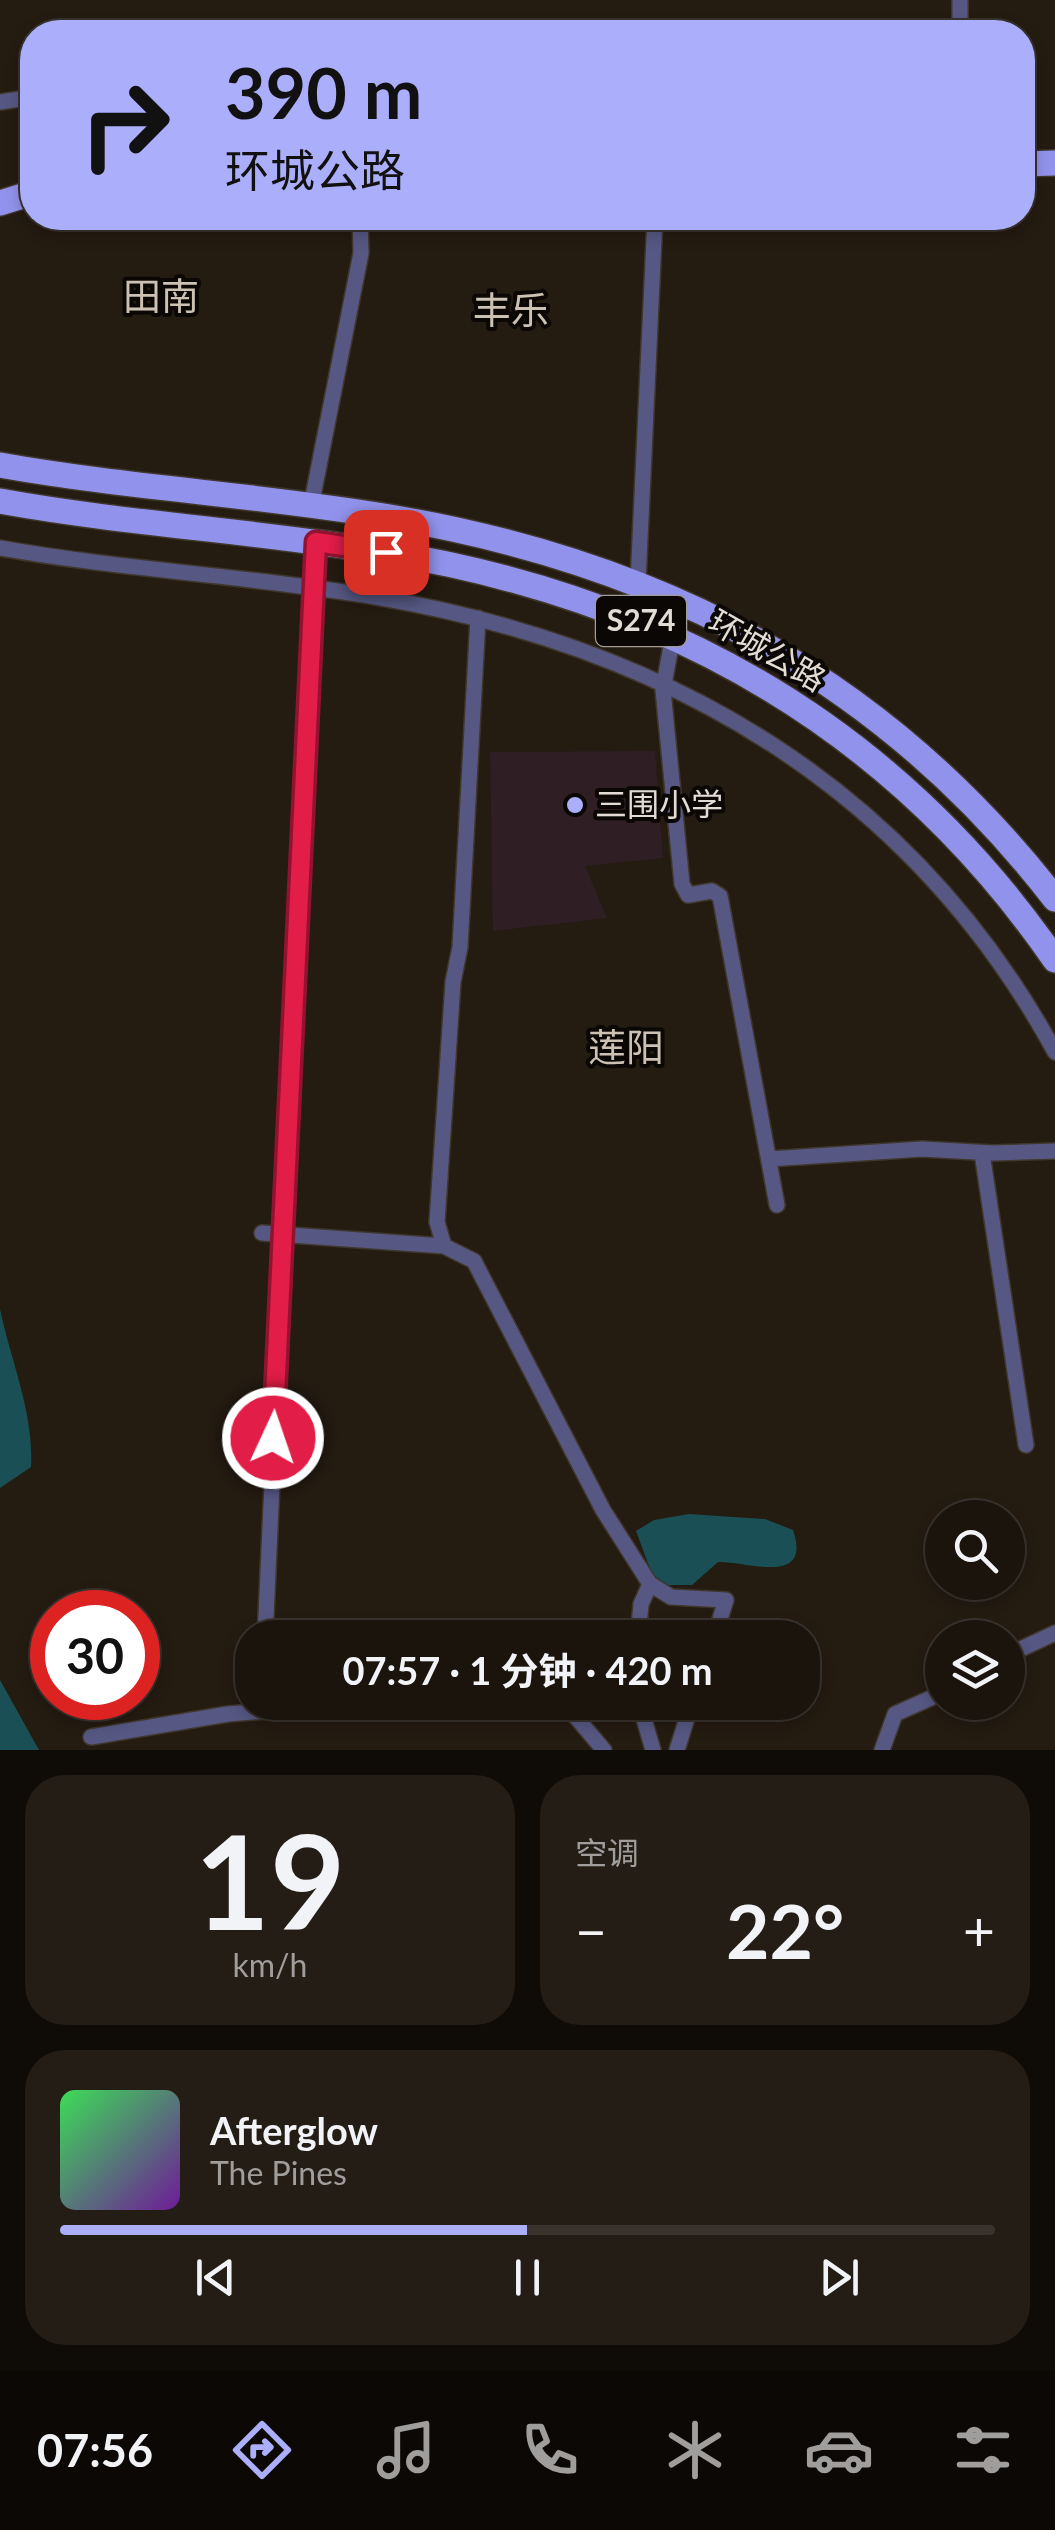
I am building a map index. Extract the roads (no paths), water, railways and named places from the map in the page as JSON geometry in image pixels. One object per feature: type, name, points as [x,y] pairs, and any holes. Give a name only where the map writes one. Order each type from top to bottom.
[{"type":"main road","name":"环城公路","points":[[0,465],[310,506],[494,538],[638,582],[745,631],[849,696],[974,804],[1055,899]]},
{"type":"main road","points":[[111,517],[115,482]]},
{"type":"main road","name":"环城公路","points":[[0,501],[316,542],[486,573],[590,602],[673,635],[786,696],[888,772],[978,860],[1055,960]]},
{"type":"street","points":[[310,506],[361,253],[360,230]]},
{"type":"street","points":[[638,582],[654,230]]},
{"type":"street","points":[[266,1620],[316,542]]},
{"type":"street","points":[[0,548],[314,588],[478,618],[589,651],[665,682],[796,758],[884,833],[969,922],[1015,985],[1055,1052]]},
{"type":"street","points":[[444,1246],[438,1222],[453,982],[460,947],[478,618]]},
{"type":"street","points":[[673,635],[665,682],[682,884],[688,895],[712,892],[720,896],[777,1205]]},
{"type":"street","points":[[768,1159],[922,1149],[982,1153],[1055,1151]]},
{"type":"street","points":[[982,1153],[1026,1444]]},
{"type":"street","points":[[262,1233],[444,1246],[460,1251],[479,1268],[603,1510],[650,1584],[671,1597],[726,1600],[720,1620]]},
{"type":"street","points":[[640,1620],[650,1584]]},
{"type":"street","points":[[1025,1647],[1055,1633]]},
{"type":"street","points":[[882,1750],[895,1714],[925,1701]]},
{"type":"street","points":[[91,1737],[235,1713]]},
{"type":"street","points":[[578,1720],[604,1750]]},
{"type":"street","points":[[644,1720],[653,1750]]},
{"type":"street","points":[[676,1750],[686,1720]]},
{"type":"water","points":[[0,1309],[29,1427],[31,1467],[0,1488]]},
{"type":"water","points":[[689,1514],[765,1519],[793,1530],[797,1548],[793,1559],[772,1567],[718,1562],[692,1585],[656,1585],[636,1531],[654,1520]]},
{"type":"water","points":[[0,1680],[39,1750],[0,1750]]},
{"type":"place","name":"三围小学","points":[[575,805]]},
{"type":"district","name":"田南","points":[[161,297]]},
{"type":"district","name":"丰乐","points":[[511,311]]},
{"type":"district","name":"莲阳","points":[[626,1048]]}]
